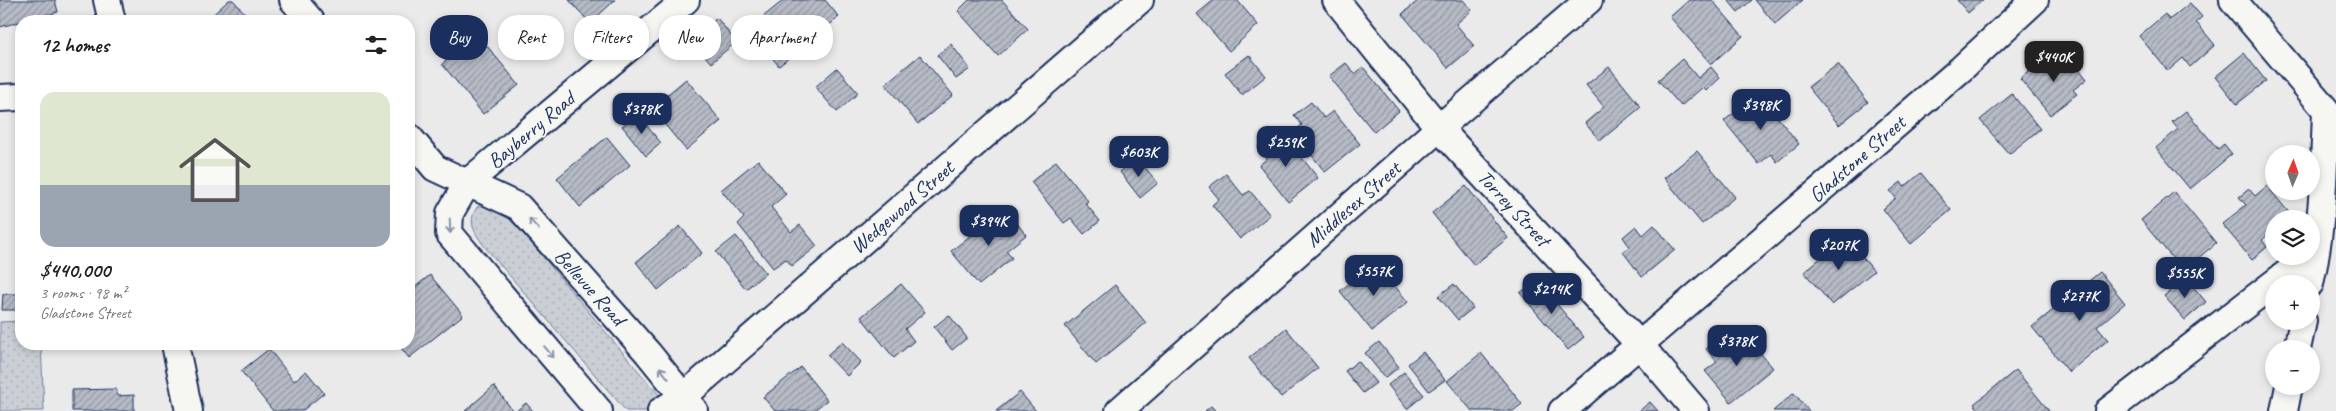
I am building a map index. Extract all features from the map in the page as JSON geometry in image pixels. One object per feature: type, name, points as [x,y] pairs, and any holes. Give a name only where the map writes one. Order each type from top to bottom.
[{"type":"street","points":[[107,0],[111,15]]},
{"type":"street","points":[[293,0],[306,15]]},
{"type":"street","name":"Bayberry Road","points":[[468,182],[686,0]]},
{"type":"street","name":"Wedgewood Street","points":[[662,411],[689,404],[1140,0]]},
{"type":"street","name":"Torrey Street","points":[[1336,0],[1439,128],[1639,344],[1696,411]]},
{"type":"street","name":"Middlesex Street","points":[[1118,411],[1439,128],[1589,0]]},
{"type":"street","name":"Gladstone Street","points":[[1562,411],[1960,70],[2035,0]]},
{"type":"street","points":[[2233,0],[2326,110],[2324,196],[2320,217]]},
{"type":"street","points":[[0,98],[15,97]]},
{"type":"street","name":"Bellevue Road","points":[[415,143],[435,168],[519,207],[648,353],[689,404]]},
{"type":"street","points":[[468,182],[450,214],[449,233],[599,411]]},
{"type":"street","points":[[2108,411],[2297,265]]},
{"type":"street","points":[[176,350],[189,411]]},
{"type":"street","points":[[2284,411],[2287,395]]},
{"type":"shaded area","points":[[493,205],[517,226],[674,411],[626,411],[478,237],[472,222],[474,212],[478,206]]},
{"type":"shaded area","points":[[15,321],[15,350],[41,350],[44,411],[0,411],[0,322]]},
{"type":"building","points":[[0,0],[55,0],[58,12],[46,15],[15,15],[15,23],[0,27]]},
{"type":"building","points":[[229,0],[233,0],[247,15],[213,15]]},
{"type":"building","points":[[569,0],[615,0],[599,15],[583,15]]},
{"type":"building","points":[[784,0],[825,0],[839,17],[833,22],[833,15],[765,15]]},
{"type":"building","points":[[969,0],[1002,0],[1028,29],[998,56],[958,11]]},
{"type":"building","points":[[1214,0],[1237,0],[1258,25],[1229,51],[1197,14]]},
{"type":"building","points":[[1419,0],[1463,0],[1472,10],[1456,24],[1474,46],[1448,68],[1402,14]]},
{"type":"building","points":[[1689,0],[1712,0],[1743,36],[1711,64],[1670,17]]},
{"type":"building","points":[[1728,0],[1752,0],[1738,12]]},
{"type":"building","points":[[1755,0],[1803,0],[1775,24]]},
{"type":"building","points":[[1957,0],[1983,0],[1968,13]]},
{"type":"building","points":[[2190,3],[2202,17],[2196,22],[2215,45],[2190,67],[2183,58],[2168,71],[2139,36],[2165,14],[2169,20]]},
{"type":"building","points":[[721,23],[731,36],[731,46],[721,55]]},
{"type":"building","points":[[951,44],[970,69],[956,79],[937,55]]},
{"type":"building","points":[[488,47],[519,85],[483,114],[442,64],[447,60],[488,60]]},
{"type":"building","points":[[2244,53],[2266,81],[2237,104],[2215,77]]},
{"type":"building","points":[[920,55],[953,95],[918,124],[885,84]]},
{"type":"building","points":[[1249,55],[1266,76],[1242,95],[1225,73]]},
{"type":"building","points":[[2068,55],[2087,79],[2073,90],[2077,94],[2050,115],[2020,79],[2047,56],[2055,66]]},
{"type":"building","points":[[1682,59],[1698,78],[1711,67],[1720,78],[1706,91],[1703,87],[1681,106],[1658,80]]},
{"type":"building","points":[[774,60],[786,60],[779,66]]},
{"type":"building","points":[[1346,63],[1355,74],[1363,67],[1399,111],[1374,132],[1329,76]]},
{"type":"building","points":[[1838,64],[1868,102],[1839,125],[1808,87]]},
{"type":"building","points":[[1609,67],[1641,107],[1600,141],[1585,123],[1604,107],[1586,85]]},
{"type":"building","points":[[837,68],[858,93],[837,112],[815,87]]},
{"type":"building","points":[[686,79],[721,121],[686,150],[651,108]]},
{"type":"building","points":[[1758,93],[1799,144],[1777,162],[1771,154],[1759,164],[1724,121]]},
{"type":"building","points":[[2012,94],[2040,129],[2009,154],[1980,120]]},
{"type":"building","points":[[1311,102],[1324,118],[1333,111],[1360,144],[1325,172],[1293,132],[1302,125],[1294,115]]},
{"type":"building","points":[[2186,111],[2218,149],[2224,144],[2232,154],[2190,189],[2156,148],[2178,129],[2172,122]]},
{"type":"building","points":[[637,114],[661,143],[646,156],[622,126]]},
{"type":"building","points":[[1274,133],[1291,154],[1295,149],[1318,178],[1288,202],[1259,165],[1267,159],[1258,147]]},
{"type":"building","points":[[607,137],[630,165],[580,207],[557,178]]},
{"type":"building","points":[[1697,151],[1735,197],[1702,224],[1664,178]]},
{"type":"building","points":[[1137,158],[1158,183],[1140,198],[1120,172]]},
{"type":"building","points":[[758,160],[786,194],[771,207],[791,232],[800,225],[817,246],[792,266],[786,259],[773,268],[738,224],[744,218],[721,190]]},
{"type":"building","points":[[1056,161],[1088,201],[1085,203],[1100,221],[1084,234],[1071,218],[1064,223],[1031,182]]},
{"type":"building","points":[[1921,173],[1951,210],[1911,244],[1883,209],[1896,198],[1890,191],[1901,182],[1904,187]]},
{"type":"building","points":[[1226,174],[1243,195],[1250,191],[1270,215],[1240,239],[1212,205],[1219,199],[1209,187]]},
{"type":"building","points":[[1466,186],[1508,238],[1474,265],[1432,213]]},
{"type":"building","points":[[2265,188],[2265,200],[2279,200],[2287,210],[2265,210],[2265,237],[2262,240],[2265,249],[2252,260],[2222,224],[2246,205],[2239,197],[2249,189],[2255,196]]},
{"type":"building","points":[[2174,192],[2216,243],[2183,271],[2141,220]]},
{"type":"building","points":[[1005,208],[1026,235],[1006,251],[1012,258],[979,285],[951,251]]},
{"type":"building","points":[[1654,225],[1675,250],[1642,277],[1623,252],[1630,247],[1623,237],[1636,226],[1643,235]]},
{"type":"building","points":[[680,226],[702,253],[658,290],[636,262]]},
{"type":"building","points":[[736,236],[766,273],[746,289],[716,252]]},
{"type":"building","points":[[1846,237],[1874,271],[1832,305],[1804,272]]},
{"type":"building","points":[[1375,262],[1408,302],[1372,331],[1340,291]]},
{"type":"building","points":[[2100,272],[2125,303],[2097,327],[2108,340],[2069,372],[2032,327]]},
{"type":"building","points":[[430,275],[463,315],[409,358],[403,350],[415,350],[415,287]]},
{"type":"building","points":[[2186,278],[2206,302],[2185,320],[2164,296]]},
{"type":"building","points":[[1537,280],[1584,337],[1568,350],[1520,293]]},
{"type":"building","points":[[901,284],[925,312],[905,329],[914,341],[894,358],[861,317]]},
{"type":"building","points":[[1454,284],[1473,308],[1458,320],[1438,296]]},
{"type":"building","points":[[1115,285],[1146,323],[1096,364],[1065,326]]},
{"type":"building","points":[[3,294],[15,294],[15,310],[2,310]]},
{"type":"building","points":[[949,315],[967,338],[952,350],[934,327]]},
{"type":"building","points":[[1286,328],[1318,368],[1281,397],[1249,358]]},
{"type":"building","points":[[1745,335],[1773,368],[1731,402],[1705,371],[1717,362],[1706,349],[1716,341],[1725,352]]},
{"type":"building","points":[[842,342],[861,362],[847,376],[827,355]]},
{"type":"building","points":[[1379,342],[1399,367],[1385,378],[1365,353]]},
{"type":"building","points":[[270,350],[294,381],[306,371],[324,393],[302,411],[273,411],[241,371]]},
{"type":"building","points":[[1423,352],[1445,380],[1429,391],[1408,364]]},
{"type":"building","points":[[1481,353],[1522,404],[1513,411],[1472,411],[1447,381]]},
{"type":"building","points":[[1358,361],[1376,383],[1363,393],[1345,371]]},
{"type":"building","points":[[801,367],[827,400],[813,411],[775,411],[763,397]]},
{"type":"building","points":[[2016,370],[2049,411],[1980,411],[1974,404]]},
{"type":"building","points":[[1404,372],[1424,395],[1407,409],[1388,385]]},
{"type":"building","points":[[494,386],[513,411],[465,411]]},
{"type":"building","points":[[116,389],[117,396],[134,395],[134,411],[72,411],[72,390]]},
{"type":"building","points":[[1020,392],[1036,411],[996,411]]},
{"type":"building","points":[[1794,393],[1809,411],[1773,411]]},
{"type":"building","points":[[1650,402],[1658,411],[1639,411]]},
{"type":"building","points":[[526,403],[533,411],[516,411]]},
{"type":"building","points":[[1211,406],[1216,411],[1205,411]]}]
